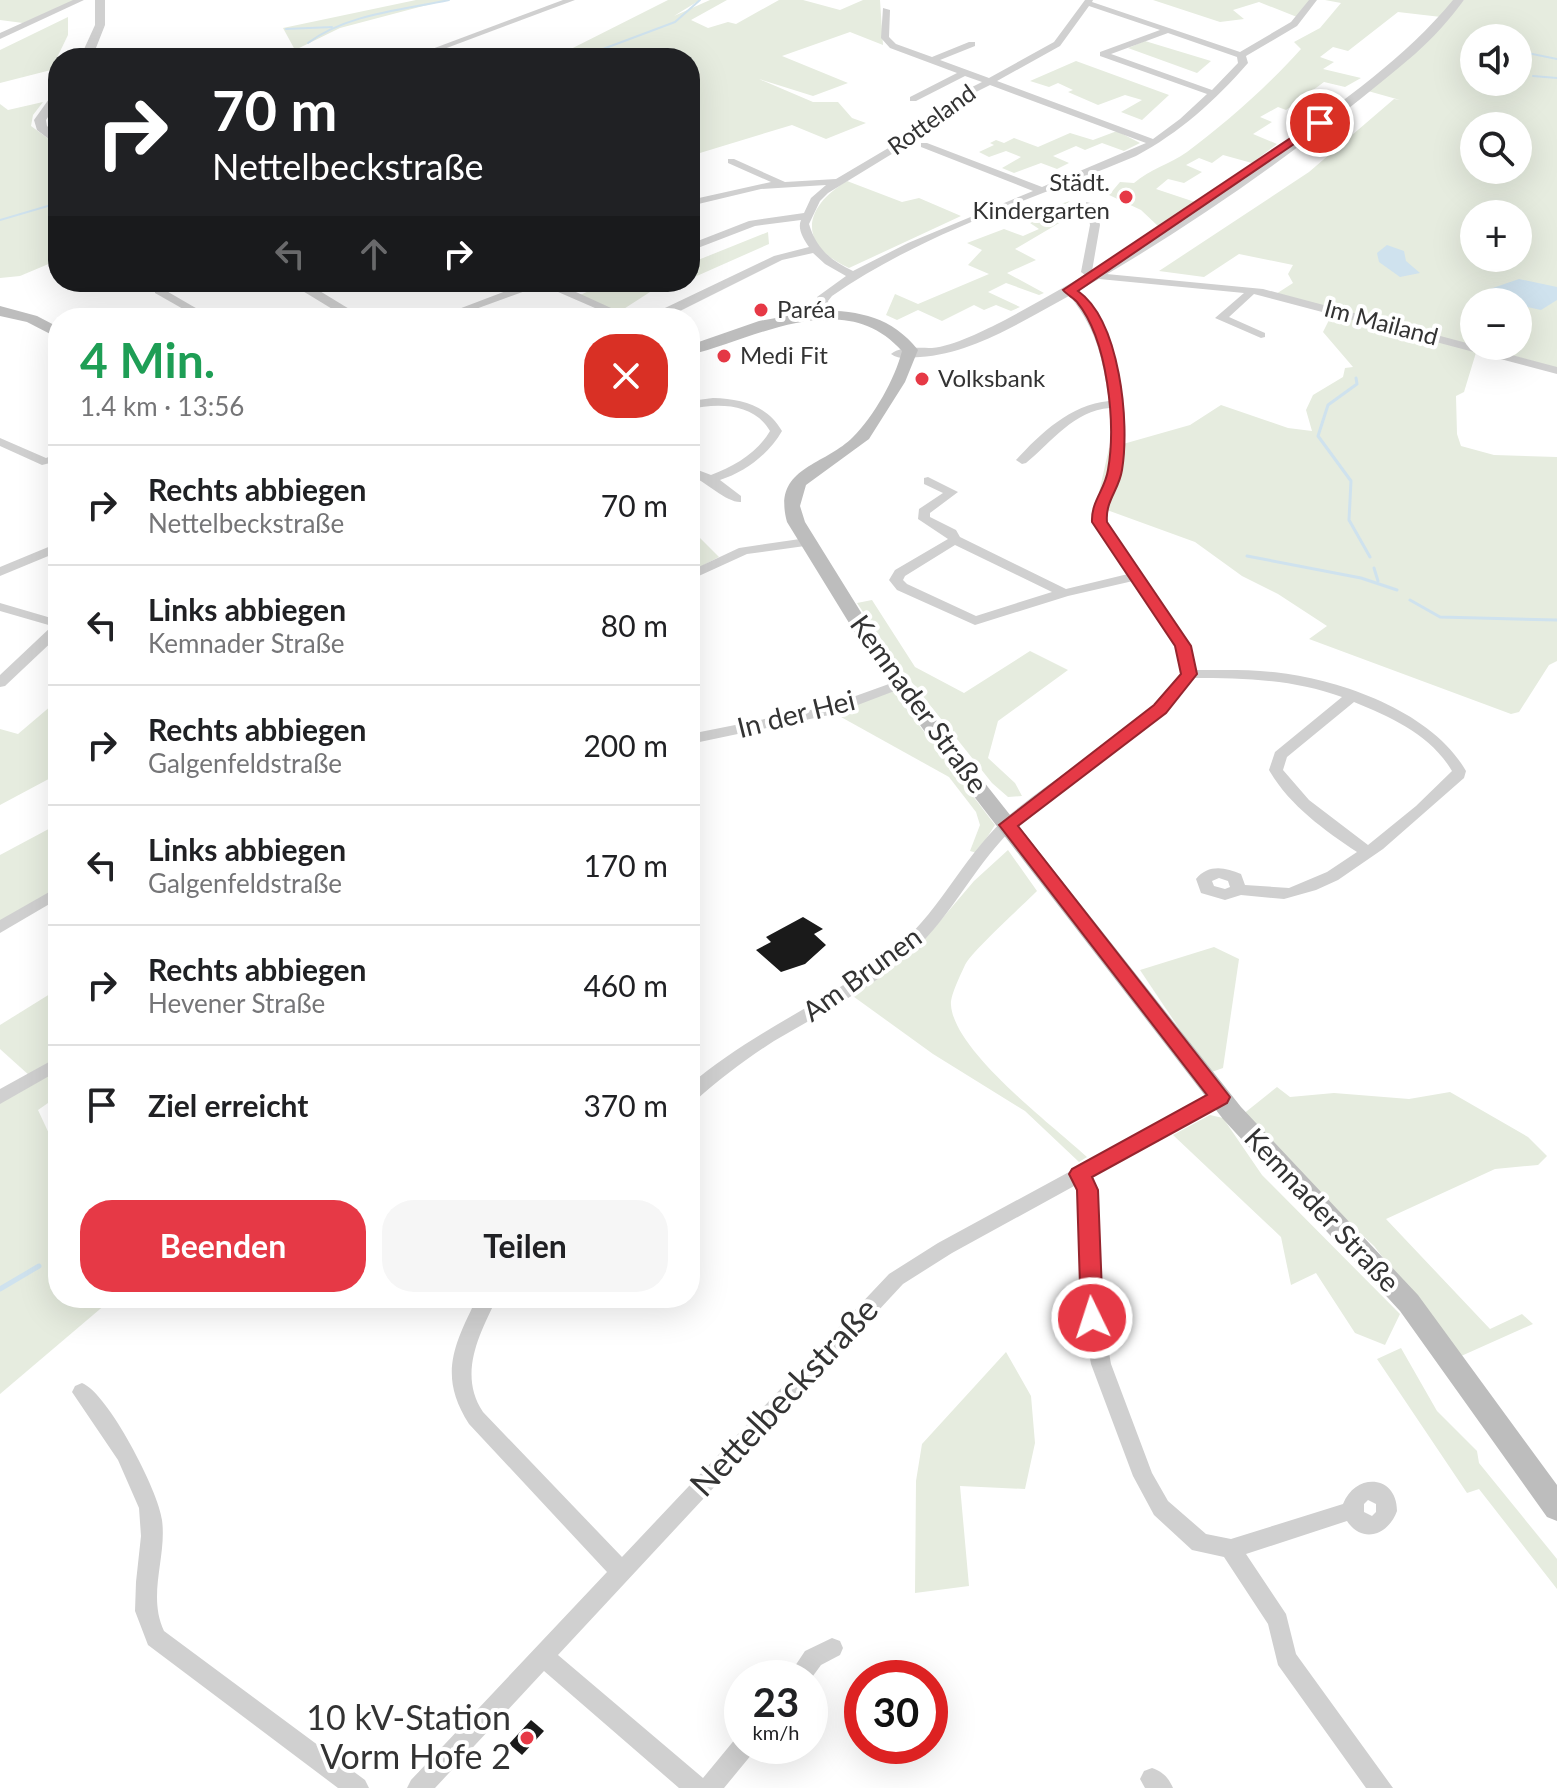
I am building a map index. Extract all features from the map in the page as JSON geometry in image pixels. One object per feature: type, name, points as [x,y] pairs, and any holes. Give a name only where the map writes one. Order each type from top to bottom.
[{"type":"main road","points":[[0,311],[32,319],[48,328]]},
{"type":"main road","points":[[700,347],[819,316],[864,322],[889,338],[906,354]]},
{"type":"main road","name":"Kemnader Straße","points":[[906,354],[894,382],[856,444],[809,473],[794,490],[790,505],[807,542],[900,684],[1008,825],[1271,1158],[1384,1272],[1557,1508]]},
{"type":"street","points":[[0,36],[80,0]]},
{"type":"street","points":[[90,48],[100,25],[100,0]]},
{"type":"street","points":[[439,48],[571,0]]},
{"type":"street","points":[[1088,2],[1241,55],[1294,24],[1313,0]]},
{"type":"street","points":[[906,354],[949,348],[996,332],[1093,276],[1303,136],[1412,51],[1459,0]]},
{"type":"street","name":"Rotteland","points":[[805,216],[815,200],[835,182],[910,139],[957,98],[1057,44],[1088,2]]},
{"type":"street","points":[[886,10],[886,41],[901,50],[1153,142]]},
{"type":"street","points":[[1169,30],[1103,54],[1213,93]]},
{"type":"street","points":[[930,61],[972,44]]},
{"type":"street","points":[[819,316],[822,297],[854,275],[953,225],[1081,177],[1153,142],[1213,93],[1243,63],[1241,55]]},
{"type":"street","points":[[913,99],[963,73]]},
{"type":"street","points":[[48,108],[40,120],[41,127],[48,133]]},
{"type":"street","points":[[924,145],[963,156],[1043,191]]},
{"type":"street","points":[[740,163],[782,184]]},
{"type":"street","points":[[767,177],[787,168]]},
{"type":"street","points":[[700,200],[742,189],[835,182]]},
{"type":"street","points":[[1090,204],[1095,219],[1086,272],[1093,276]]},
{"type":"street","points":[[700,244],[753,223],[805,216],[806,233],[815,249],[834,266],[854,275]]},
{"type":"street","points":[[672,308],[778,258],[815,249]]},
{"type":"street","name":"Im Mailand","points":[[1093,276],[1250,291],[1369,318],[1557,371]]},
{"type":"street","points":[[1070,290],[1082,299],[1101,333],[1118,404],[1115,469],[1098,515],[1108,539],[1183,646],[1189,674],[1285,678],[1352,696],[1429,735],[1448,749],[1459,771],[1456,778],[1411,819],[1307,888],[1288,894],[1238,889]]},
{"type":"street","points":[[1250,291],[1221,318],[1261,335]]},
{"type":"street","points":[[161,292],[193,308]]},
{"type":"street","points":[[312,292],[340,308]]},
{"type":"street","points":[[469,308],[515,292]]},
{"type":"street","points":[[566,292],[604,308]]},
{"type":"street","points":[[700,403],[715,399],[734,402],[769,420],[776,431],[773,439],[759,450],[718,478],[710,479]]},
{"type":"street","points":[[1022,460],[1069,415],[1091,406],[1118,404]]},
{"type":"street","points":[[0,442],[48,461]]},
{"type":"street","points":[[700,475],[737,499]]},
{"type":"street","points":[[928,481],[952,493],[922,516],[951,533],[955,540],[1064,593]]},
{"type":"street","points":[[955,540],[900,573],[897,583],[968,621],[984,620],[1064,593],[1135,577]]},
{"type":"street","points":[[700,571],[735,553],[807,542]]},
{"type":"street","points":[[0,572],[48,551]]},
{"type":"street","points":[[0,607],[48,623]]},
{"type":"street","points":[[0,683],[48,636]]},
{"type":"street","name":"Am Brunen","points":[[700,1086],[739,1053],[798,1022],[906,948],[927,927],[1008,825],[1160,709],[1189,674]]},
{"type":"street","name":"In der Hei","points":[[700,737],[829,711],[900,684]]},
{"type":"street","points":[[1352,696],[1280,755],[1276,770],[1284,783],[1317,813],[1366,851]]},
{"type":"street","points":[[0,927],[48,898]]},
{"type":"street","points":[[0,1097],[48,1069]]},
{"type":"street","name":"Nettelbeckstraße","points":[[419,1788],[620,1570],[896,1279],[1220,1097]]},
{"type":"street","points":[[1080,1174],[1088,1190],[1090,1301],[1098,1349],[1143,1476],[1161,1508],[1183,1531],[1200,1543],[1231,1549],[1353,1510]]},
{"type":"street","points":[[483,1308],[463,1353],[461,1397],[476,1418],[620,1570]]},
{"type":"street","points":[[82,1392],[101,1412],[151,1511],[145,1606],[147,1624],[156,1638],[357,1788]]},
{"type":"street","points":[[1231,1549],[1278,1621],[1286,1658],[1381,1788]]},
{"type":"street","points":[[812,1660],[832,1648]]},
{"type":"street","points":[[543,1656],[697,1788]]},
{"type":"street","points":[[709,1788],[729,1764]]},
{"type":"shaded area","points":[[0,0],[76,0],[23,23],[0,20]]},
{"type":"shaded area","points":[[416,0],[446,0],[340,28],[299,48],[294,48],[283,28]]},
{"type":"shaded area","points":[[668,0],[700,0],[674,16],[710,0],[727,0],[691,20],[708,28],[728,22],[736,24],[779,0],[803,0],[840,10],[863,0],[880,0],[883,45],[850,32],[782,56],[848,83],[813,96],[759,79],[813,102],[838,102],[852,118],[866,123],[826,139],[792,125],[700,153],[700,48],[573,48]]},
{"type":"shaded area","points":[[1153,0],[1311,0],[1297,17],[1259,2],[1233,10],[1244,19],[1220,22]]},
{"type":"shaded area","points":[[1325,0],[1455,0],[1441,17],[1398,12],[1348,51],[1333,47],[1320,57],[1334,62],[1323,69],[1361,78],[1345,87],[1324,82],[1286,110],[1278,107],[1260,117],[1272,122],[1253,134],[1277,144],[1252,163],[1223,155],[1212,163],[1199,158],[1186,165],[1202,172],[1184,183],[1168,179],[1156,189],[1195,202],[1159,227],[1141,210],[1109,195],[1120,182],[1134,183],[1187,152],[1247,103],[1301,49],[1294,42],[1320,28],[1341,3]]},
{"type":"shaded area","points":[[1464,0],[1557,0],[1557,368],[1528,360],[1532,360],[1532,288],[1460,288],[1460,360],[1474,360],[1464,392],[1456,396],[1457,434],[1461,446],[1494,455],[1557,457],[1557,661],[1549,665],[1519,712],[1511,714],[1309,639],[1327,626],[1278,594],[1242,576],[1195,542],[1096,506],[1109,448],[1190,425],[1221,405],[1288,428],[1312,431],[1306,410],[1313,395],[1343,377],[1345,368],[1353,367],[1323,332],[1333,312],[1385,329],[1391,323],[1276,294],[1293,283],[1288,274],[1293,265],[1239,254],[1204,277],[1159,271],[1309,172],[1394,99],[1400,100],[1368,91]]},
{"type":"shaded area","points":[[68,17],[68,35],[62,48],[48,48],[48,71],[0,83],[0,50]]},
{"type":"shaded area","points":[[1145,41],[1211,61],[1197,73],[1128,48]]},
{"type":"shaded area","points":[[1076,61],[1169,95],[1142,120],[1121,112],[1142,100],[1125,95],[1098,105],[1068,92],[1073,90],[1058,83],[1049,87],[1030,81]]},
{"type":"shaded area","points":[[43,102],[33,115],[31,126],[48,139],[48,264],[20,276],[0,278],[0,104],[8,110]]},
{"type":"shaded area","points":[[1117,131],[1140,143],[1124,151],[1102,143],[1085,150],[1076,146],[1053,156],[1069,163],[1057,169],[1041,163],[1014,173],[1002,168],[1021,157],[1006,151],[989,157],[979,152],[994,145],[990,143],[996,140],[1004,143],[1014,138],[1038,147],[1070,133],[1093,140]]},
{"type":"shaded area","points":[[847,181],[902,202],[919,198],[961,216],[849,268],[832,259],[821,248],[812,226],[814,214],[821,203]]},
{"type":"shaded area","points":[[1070,201],[1053,214],[1066,219],[1015,249],[1036,260],[1007,273],[1044,293],[1039,295],[1006,283],[988,292],[1020,307],[1011,311],[996,305],[984,310],[974,305],[942,321],[918,310],[897,320],[886,315],[895,294],[918,304],[989,274],[968,265],[982,250],[967,243],[1004,229],[1023,236],[1039,229],[1030,223],[1046,212],[1044,209]]},
{"type":"shaded area","points":[[768,232],[769,244],[700,275],[700,259]]},
{"type":"shaded area","points":[[587,292],[650,292],[625,308],[610,308],[580,295]]},
{"type":"shaded area","points":[[700,538],[719,557],[700,567]]},
{"type":"shaded area","points":[[872,600],[915,667],[964,693],[1030,651],[1068,670],[998,721],[988,758],[1015,783],[1022,796],[1008,797],[992,783],[902,670],[857,603]]},
{"type":"shaded area","points":[[893,691],[995,825],[977,853],[970,851],[980,825],[976,812],[949,777],[832,712]]},
{"type":"shaded area","points":[[48,708],[48,779],[0,805],[0,729],[18,734]]},
{"type":"shaded area","points":[[48,829],[48,894],[0,923],[0,855]]},
{"type":"shaded area","points":[[1008,850],[1037,891],[970,958],[956,985],[951,1005],[956,1023],[986,1065],[1087,1157],[1079,1162],[1025,1111],[933,1054],[850,994],[923,941],[974,881]]},
{"type":"shaded area","points":[[1214,947],[1239,959],[1223,1068],[1209,1073],[1140,970]]},
{"type":"shaded area","points":[[48,995],[48,1066],[30,1076],[0,1049],[0,1025]]},
{"type":"shaded area","points":[[48,1072],[48,1103],[38,1110],[48,1132],[48,1308],[101,1308],[0,1394],[0,1100]]},
{"type":"shaded area","points":[[1277,1087],[1290,1097],[1334,1093],[1409,1099],[1450,1092],[1528,1137],[1547,1156],[1538,1165],[1495,1169],[1386,1219],[1490,1329],[1522,1314],[1533,1324],[1459,1357],[1374,1246],[1286,1164],[1242,1115]]},
{"type":"shaded area","points":[[1210,1115],[1223,1118],[1262,1175],[1400,1314],[1385,1345],[1355,1333],[1316,1273],[1291,1285],[1281,1237],[1173,1135]]},
{"type":"shaded area","points":[[1401,1348],[1437,1411],[1477,1451],[1479,1463],[1557,1559],[1557,1589],[1479,1489],[1467,1493],[1377,1359]]},
{"type":"shaded area","points":[[1006,1352],[1031,1396],[1035,1443],[1025,1489],[960,1486],[969,1586],[915,1593],[916,1481],[922,1444]]},
{"type":"water","points":[[1387,245],[1404,251],[1406,261],[1420,273],[1400,277],[1379,262],[1377,253]]},
{"type":"water","points":[[1519,279],[1557,287],[1557,300],[1541,310],[1532,308],[1532,288],[1493,288]]},
{"type":"building","points":[[803,917],[823,929],[814,934],[826,945],[805,964],[781,972],[756,950],[771,942],[766,937]]},
{"type":"building","name":"10 kV-Station Vorm Hofe 2","points":[[531,1720],[544,1731],[522,1755],[509,1744]]},
{"type":"waterway","points":[[308,43],[357,19],[449,0]]},
{"type":"waterway","points":[[606,48],[675,22],[700,0]]},
{"type":"waterway","points":[[286,29],[332,27]]},
{"type":"waterway","points":[[1532,54],[1557,59]]},
{"type":"waterway","points":[[1533,76],[1557,78]]},
{"type":"waterway","points":[[0,220],[48,206]]},
{"type":"waterway","points":[[1356,378],[1357,384],[1328,405],[1318,436],[1351,481],[1349,520],[1370,557]]},
{"type":"waterway","points":[[1247,556],[1361,578],[1397,590]]},
{"type":"waterway","points":[[1374,568],[1378,581]]},
{"type":"waterway","points":[[1410,600],[1440,617],[1557,620]]},
{"type":"waterway","points":[[0,1289],[39,1266]]},
{"type":"place","name":"Städt. Kindergarten","points":[[1126,197]]},
{"type":"place","name":"Paréa","points":[[761,310]]},
{"type":"place","name":"Medi Fit","points":[[724,356]]},
{"type":"place","name":"Volksbank","points":[[922,379]]},
{"type":"place","name":"10 kV-Station Vorm Hofe 2","points":[[527,1738]]},
{"type":"route","points":[[1092,1318],[1088,1190],[1080,1174],[1220,1097],[1008,825],[1160,709],[1189,674],[1183,646],[1108,539],[1100,522],[1099,506],[1110,489],[1115,469],[1118,404],[1101,333],[1082,299],[1070,290],[1248,174],[1320,123]]}]
